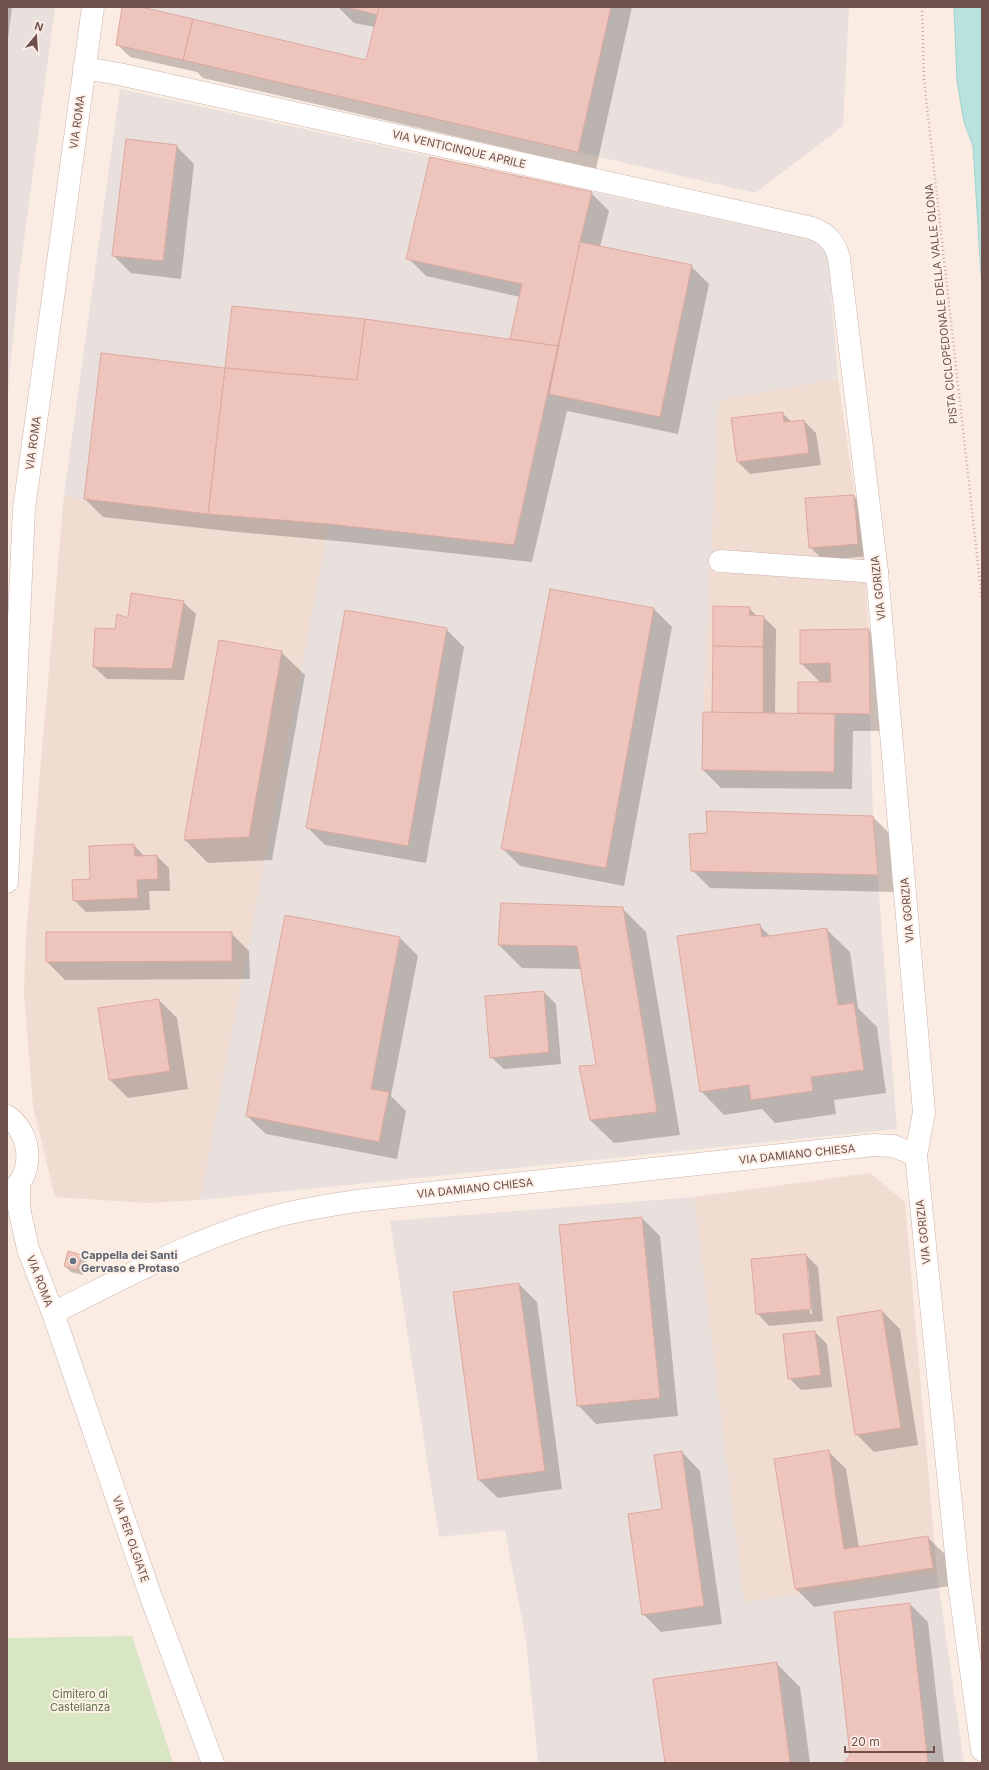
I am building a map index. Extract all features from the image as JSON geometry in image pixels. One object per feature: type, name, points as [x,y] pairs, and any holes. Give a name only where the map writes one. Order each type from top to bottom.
[{"type":"street","name":"VIA ROMA","points":[[7,882],[24,509],[93,7]]},
{"type":"street","name":"VIA VENTICINQUE APRILE","points":[[84,68],[135,77],[812,228],[822,232],[830,238]]},
{"type":"street","name":"VIA GORIZIA","points":[[830,238],[836,248],[839,258],[877,572],[924,1112],[916,1155],[959,1584],[982,1750]]},
{"type":"street","points":[[720,561],[877,572]]},
{"type":"street","name":"VIA ROMA","points":[[7,1116],[13,1120],[22,1133],[28,1148],[28,1163],[22,1178],[13,1189],[19,1208],[28,1249],[53,1313]]},
{"type":"street","name":"VIA DAMIANO CHIESA","points":[[53,1313],[210,1238],[266,1218],[303,1210],[364,1200],[874,1145],[893,1146],[916,1155]]},
{"type":"street","name":"VIA ROMA","points":[[7,1220],[15,1229],[28,1249]]},
{"type":"street","name":"VIA PER OLGIATE","points":[[53,1313],[151,1597],[213,1763]]},
{"type":"path","name":"PISTA CICLOPEDONALE DELLA VALLE OLONA","points":[[922,7],[924,80],[982,600]]},
{"type":"shaded area","points":[[7,7],[55,7],[18,285],[7,403]]},
{"type":"shaded area","points":[[122,7],[849,7],[843,126],[755,193],[116,45]]},
{"type":"shaded area","points":[[120,89],[827,243],[838,379],[719,400],[703,712],[870,714],[873,816],[897,1129],[200,1200],[329,524],[208,514],[84,499],[64,495]]},
{"type":"shaded area","points":[[838,379],[864,558],[869,629],[870,714],[703,712],[719,399]]},
{"type":"shaded area","points":[[64,495],[84,499],[208,514],[329,524],[200,1200],[146,1203],[55,1197],[33,1107],[24,992],[26,935]]},
{"type":"shaded area","points":[[870,1173],[905,1202],[937,1573],[744,1602],[694,1197]]},
{"type":"shaded area","points":[[694,1197],[744,1602],[937,1573],[964,1763],[538,1763],[526,1641],[505,1530],[439,1537],[390,1221]]},
{"type":"green space","name":"Cimitero di Castellanza","points":[[132,1636],[173,1763],[7,1763],[7,1638]]},
{"type":"water","points":[[954,7],[982,7],[982,290],[973,146],[964,122],[957,81]]},
{"type":"building","points":[[122,7],[141,7],[193,19],[183,60],[116,45]]},
{"type":"building","points":[[345,7],[379,7],[378,15]]},
{"type":"building","points":[[379,7],[611,7],[578,152],[183,60],[193,19],[366,60]]},
{"type":"building","points":[[126,139],[177,145],[163,261],[112,256]]},
{"type":"building","points":[[430,157],[592,192],[558,346],[510,339],[522,284],[406,259]]},
{"type":"building","points":[[580,242],[692,265],[660,417],[549,394]]},
{"type":"building","points":[[232,306],[365,319],[357,380],[225,368]]},
{"type":"building","points":[[365,319],[558,346],[514,545],[329,524],[208,514],[225,368],[357,380]]},
{"type":"building","points":[[101,353],[225,368],[208,514],[84,499]]},
{"type":"building","points":[[783,412],[784,422],[804,420],[809,453],[737,462],[731,418]]},
{"type":"building","points":[[854,495],[858,544],[809,548],[805,498]]},
{"type":"building","points":[[550,589],[654,608],[606,868],[501,849]]},
{"type":"building","points":[[131,593],[184,601],[172,669],[93,667],[95,628],[115,629],[117,614],[128,618]]},
{"type":"building","points":[[713,606],[750,607],[749,615],[764,616],[763,647],[713,646]]},
{"type":"building","points":[[345,610],[447,628],[408,846],[306,828]]},
{"type":"building","points":[[869,629],[870,714],[798,713],[798,682],[831,682],[830,663],[800,664],[800,630]]},
{"type":"building","points":[[219,640],[282,651],[249,837],[184,840]]},
{"type":"building","points":[[713,646],[763,647],[763,713],[712,713]]},
{"type":"building","points":[[703,712],[835,714],[834,772],[702,770]]},
{"type":"building","points":[[706,811],[873,816],[878,875],[691,871],[689,834],[707,833]]},
{"type":"building","points":[[134,844],[135,856],[157,855],[158,879],[137,880],[138,898],[73,901],[72,880],[90,879],[89,846]]},
{"type":"building","points":[[501,903],[623,907],[657,1112],[590,1120],[579,1066],[596,1065],[577,946],[498,945]]},
{"type":"building","points":[[285,915],[400,937],[371,1089],[389,1092],[379,1142],[246,1116]]},
{"type":"building","points":[[760,924],[762,937],[827,928],[838,1005],[854,1003],[864,1070],[811,1077],[813,1091],[751,1100],[749,1085],[700,1092],[677,936]]},
{"type":"building","points":[[46,932],[232,932],[232,961],[46,962]]},
{"type":"building","points":[[544,991],[549,1052],[490,1058],[485,996]]},
{"type":"building","points":[[159,999],[170,1071],[109,1080],[98,1008]]},
{"type":"building","points":[[642,1217],[660,1398],[577,1406],[559,1225]]},
{"type":"building","name":"Cappella dei Santi Gervaso e Protaso","points":[[68,1251],[82,1255],[77,1270],[64,1266]]},
{"type":"building","points":[[806,1254],[811,1309],[756,1314],[751,1259]]},
{"type":"building","points":[[519,1283],[545,1471],[478,1480],[453,1292]]},
{"type":"building","points":[[882,1310],[901,1428],[855,1435],[837,1317]]},
{"type":"building","points":[[815,1331],[821,1375],[788,1379],[783,1334]]},
{"type":"building","points":[[829,1450],[844,1549],[928,1536],[933,1568],[795,1589],[774,1459]]},
{"type":"building","points":[[682,1451],[704,1606],[642,1615],[628,1514],[662,1509],[654,1455]]},
{"type":"building","points":[[910,1603],[928,1763],[844,1763],[850,1755],[834,1612]]},
{"type":"building","points":[[777,1662],[790,1763],[665,1763],[653,1679]]},
{"type":"place","name":"Cappella dei Santi Gervaso e Protaso","points":[[73,1261]]}]
